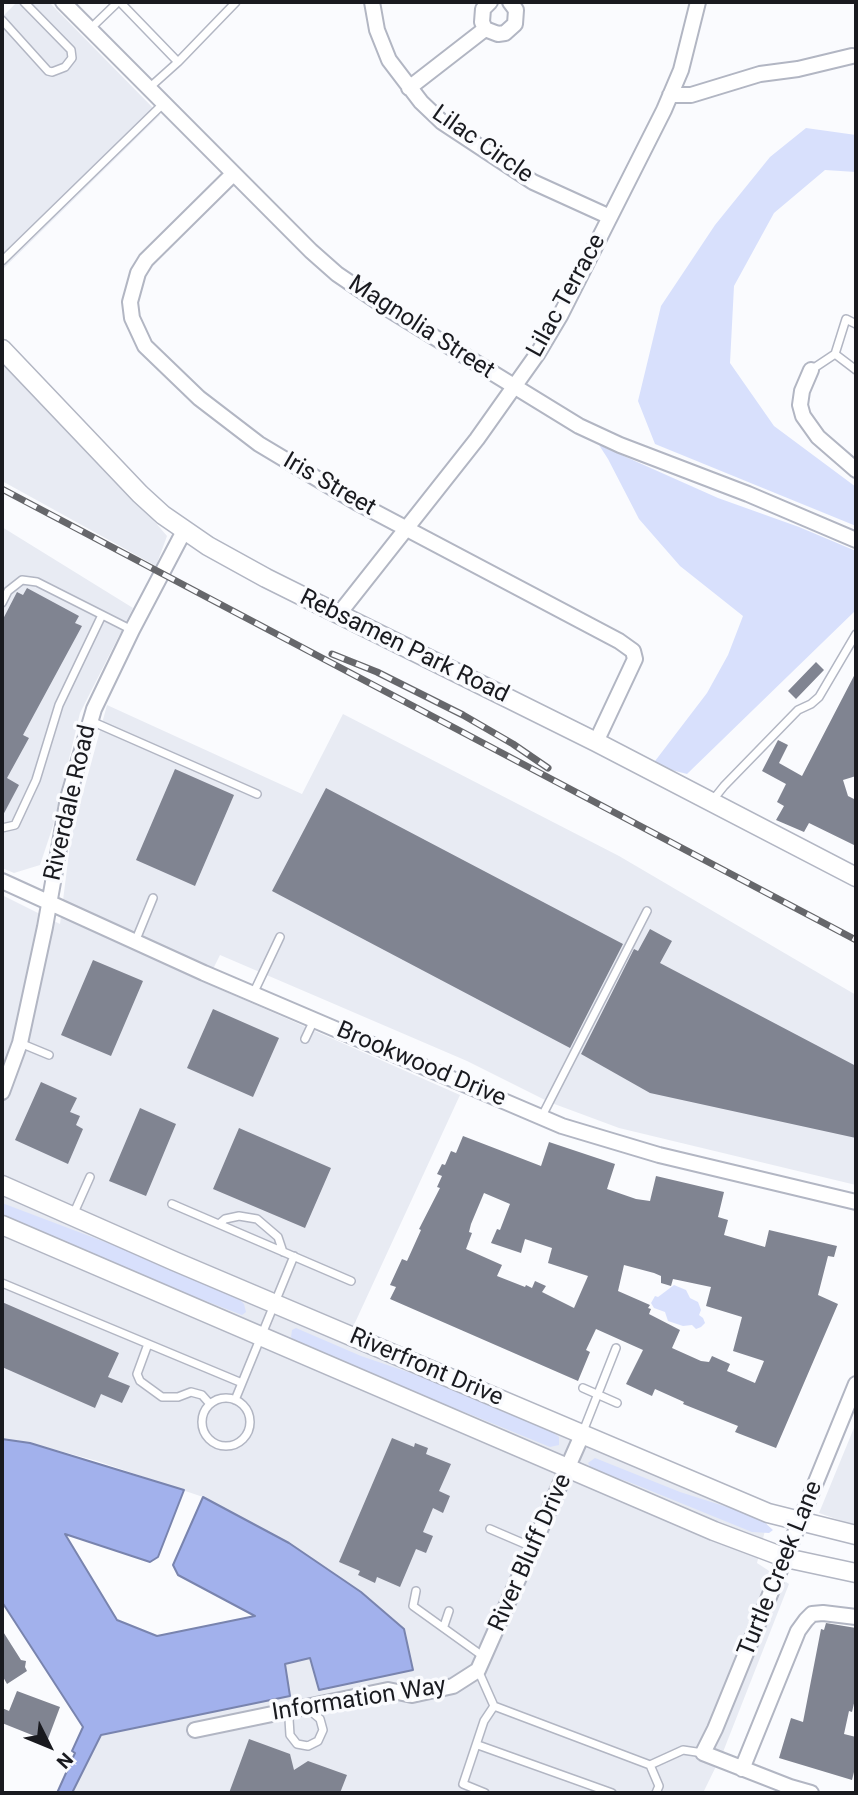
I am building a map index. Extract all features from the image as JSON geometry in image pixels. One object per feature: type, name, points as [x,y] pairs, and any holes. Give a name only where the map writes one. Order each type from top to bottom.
[{"type":"street","name":"Magnolia Street","points":[[63,2],[233,174],[337,274],[514,388],[579,426],[856,540]]},
{"type":"street","name":"Lilac Circle","points":[[372,2],[382,45],[389,60],[409,88],[443,122],[512,170],[555,193],[610,217]]},
{"type":"street","points":[[485,29],[481,15],[490,2]]},
{"type":"street","points":[[485,29],[498,34],[511,30],[517,18],[516,10],[510,2]]},
{"type":"street","name":"Lilac Terrace","points":[[338,615],[477,439],[514,388],[560,316],[681,71],[698,2]]},
{"type":"street","points":[[409,88],[485,29]]},
{"type":"street","points":[[670,95],[691,95],[760,74],[798,69],[852,56]]},
{"type":"street","name":"Iris Street","points":[[233,174],[153,253],[138,273],[130,302],[137,332],[145,345],[199,398],[259,443],[356,502],[619,641],[633,651],[635,659],[596,742]]},
{"type":"street","name":"Rebsamen Park Road","points":[[2,349],[140,494],[184,531],[266,578],[596,742],[856,877]]},
{"type":"street","points":[[811,370],[802,391],[800,405],[803,416],[818,437],[856,470]]},
{"type":"street","name":"Riverdale Road","points":[[3,1087],[20,1043],[45,927],[68,798],[90,721],[102,688],[184,531]]},
{"type":"street","name":"Brookwood Drive","points":[[2,881],[253,994],[541,1118],[659,1155],[856,1202]]},
{"type":"street","name":"Riverfront Drive","points":[[2,1185],[768,1513],[856,1535]]},
{"type":"street","name":"Riverfront Drive","points":[[2,1225],[714,1531],[786,1558],[856,1573]]},
{"type":"street","name":"Turtle Creek Lane","points":[[703,1753],[856,1384]]},
{"type":"street","name":"River Bluff Drive","points":[[481,1664],[582,1435]]},
{"type":"street","points":[[742,1769],[798,1631],[806,1620],[812,1614],[823,1613],[856,1616]]},
{"type":"street","name":"Information Way","points":[[195,1730],[388,1690],[412,1695],[445,1688],[453,1686],[481,1664]]},
{"type":"street","points":[[703,1753],[789,1790],[811,1793]]},
{"type":"lane","points":[[2,20],[48,71],[65,67],[72,58],[71,50],[24,2]]},
{"type":"lane","points":[[90,29],[119,2],[178,62]]},
{"type":"lane","points":[[149,88],[236,2]]},
{"type":"lane","points":[[3,257],[164,103]]},
{"type":"lane","points":[[811,370],[835,354],[846,318],[856,324]]},
{"type":"lane","points":[[835,354],[856,370]]},
{"type":"lane","points":[[2,603],[8,591],[22,580],[37,582],[132,630]]},
{"type":"lane","points":[[2,828],[15,825],[36,780],[59,705],[102,615]]},
{"type":"lane","points":[[711,803],[797,710],[811,704],[818,697],[856,634]]},
{"type":"lane","points":[[90,721],[257,794]]},
{"type":"lane","points":[[135,942],[153,898]]},
{"type":"lane","points":[[541,1118],[647,911]]},
{"type":"lane","points":[[253,994],[280,937]]},
{"type":"lane","points":[[305,1039],[314,1020]]},
{"type":"lane","points":[[20,1043],[49,1055]]},
{"type":"lane","points":[[73,1216],[90,1177]]},
{"type":"lane","points":[[172,1204],[351,1281]]},
{"type":"lane","points":[[219,1224],[225,1219],[239,1216],[257,1219],[278,1237],[283,1252]]},
{"type":"lane","points":[[235,1400],[294,1256]]},
{"type":"lane","points":[[2,1283],[242,1383]]},
{"type":"lane","points":[[148,1344],[136,1374],[140,1381],[162,1397],[178,1397],[191,1392],[202,1395],[210,1404]]},
{"type":"lane","points":[[582,1435],[616,1348]]},
{"type":"lane","points":[[583,1388],[617,1403]]},
{"type":"lane","points":[[219,1399],[235,1400],[247,1410],[249,1426],[242,1439],[228,1446],[213,1442],[203,1430],[203,1414],[210,1404],[219,1399]]},
{"type":"lane","points":[[490,1529],[533,1548]]},
{"type":"lane","points":[[416,1591],[414,1606],[444,1626],[481,1664],[494,1706]]},
{"type":"lane","points":[[444,1626],[449,1611]]},
{"type":"lane","points":[[485,1793],[463,1784],[484,1721],[494,1706]]},
{"type":"lane","points":[[494,1706],[650,1765],[683,1750],[703,1753]]},
{"type":"lane","points":[[300,1709],[320,1719],[323,1730],[318,1741],[308,1746],[297,1744],[290,1735],[289,1719],[300,1709]]},
{"type":"lane","points":[[478,1745],[612,1793]]},
{"type":"lane","points":[[650,1765],[659,1786],[656,1793]]},
{"type":"shaded area","points":[[17,2],[49,2],[160,115],[2,270],[2,17]]},
{"type":"shaded area","points":[[806,128],[856,135],[856,172],[825,170],[774,213],[734,286],[730,363],[774,426],[856,487],[856,526],[655,444],[638,401],[661,306],[715,225],[770,157]]},
{"type":"shaded area","points":[[2,359],[131,494],[167,536],[156,566],[2,481]]},
{"type":"shaded area","points":[[599,445],[718,498],[856,551],[856,610],[687,774],[652,765],[707,693],[728,655],[743,616],[680,566],[639,519]]},
{"type":"shaded area","points":[[2,527],[133,608],[80,713],[53,826],[40,865],[14,873],[2,868]]},
{"type":"shaded area","points":[[107,705],[302,794],[343,714],[619,856],[856,995],[856,1185],[619,1128],[549,1102],[467,1061],[220,955],[206,983],[460,1095],[353,1327],[608,1439],[771,1506],[757,1563],[789,1584],[723,1752],[703,1793],[72,1793],[101,1735],[290,1696],[284,1664],[310,1658],[320,1690],[413,1670],[404,1629],[361,1592],[289,1543],[203,1497],[97,1461],[30,1443],[2,1439],[2,895],[60,924],[71,837]]},
{"type":"shaded area","points":[[2,1203],[166,1265],[236,1296],[244,1304],[246,1312],[242,1315],[94,1258],[2,1218]]},
{"type":"shaded area","points":[[674,1285],[686,1290],[690,1298],[698,1302],[701,1310],[699,1315],[705,1323],[701,1327],[696,1329],[692,1325],[683,1326],[668,1321],[665,1312],[654,1308],[651,1303],[655,1296],[658,1297]]},
{"type":"shaded area","points":[[296,1328],[361,1356],[446,1385],[551,1431],[559,1437],[559,1445],[550,1447],[467,1413],[398,1389],[298,1344],[291,1337],[292,1330]]},
{"type":"shaded area","points":[[856,1423],[856,1526],[819,1513]]},
{"type":"shaded area","points":[[595,1458],[680,1492],[752,1515],[773,1530],[769,1533],[752,1532],[629,1482],[592,1470],[588,1463]]},
{"type":"water","points":[[2,1439],[30,1443],[184,1490],[158,1557],[150,1562],[65,1534],[117,1620],[157,1636],[255,1616],[178,1575],[173,1565],[203,1497],[289,1543],[361,1592],[404,1629],[413,1670],[319,1690],[310,1658],[285,1664],[290,1696],[101,1735],[72,1793],[57,1793],[83,1727],[2,1602]]},
{"type":"building","points":[[27,588],[79,616],[75,623],[82,626],[23,735],[29,738],[7,778],[19,785],[2,817],[2,621],[17,592],[23,595]]},
{"type":"building","points":[[816,662],[824,670],[796,699],[788,691]]},
{"type":"building","points":[[856,672],[856,776],[843,780],[848,796],[856,800],[856,846],[809,823],[804,832],[776,820],[784,806],[777,802],[786,784],[762,771],[778,740],[788,745],[779,763],[802,776]]},
{"type":"building","points":[[175,769],[234,795],[195,886],[136,860]]},
{"type":"building","points":[[326,788],[623,944],[570,1048],[272,891]]},
{"type":"building","points":[[650,929],[672,941],[660,963],[856,1066],[856,1138],[650,1093],[581,1054],[634,949],[638,951]]},
{"type":"building","points":[[93,960],[143,981],[111,1056],[61,1035]]},
{"type":"building","points":[[213,1009],[279,1038],[253,1097],[187,1068]]},
{"type":"building","points":[[41,1082],[77,1098],[70,1112],[80,1116],[76,1125],[83,1129],[68,1164],[15,1140]]},
{"type":"building","points":[[140,1108],[176,1124],[146,1196],[109,1181]]},
{"type":"building","points":[[239,1128],[331,1168],[305,1228],[213,1189]]},
{"type":"building","points":[[463,1136],[541,1166],[549,1142],[615,1164],[607,1189],[636,1199],[650,1201],[656,1176],[724,1192],[718,1217],[728,1220],[724,1235],[765,1247],[769,1230],[837,1246],[834,1257],[828,1256],[818,1295],[838,1304],[776,1448],[735,1432],[738,1426],[683,1404],[684,1402],[655,1389],[652,1396],[626,1384],[643,1350],[596,1329],[586,1350],[590,1352],[578,1381],[390,1299],[396,1287],[390,1285],[402,1259],[407,1261],[421,1230],[419,1229],[440,1188],[437,1187],[442,1176],[437,1174],[442,1164],[445,1165],[451,1151],[456,1153]],"holes":[[[484,1193],[510,1204],[500,1230],[497,1229],[491,1243],[521,1253],[525,1239],[552,1248],[548,1263],[588,1276],[574,1308],[542,1292],[546,1286],[535,1281],[532,1288],[497,1276],[502,1265],[466,1249],[472,1233],[469,1232],[471,1224]],[[624,1265],[661,1276],[661,1283],[671,1286],[673,1279],[711,1287],[706,1306],[742,1317],[733,1351],[764,1361],[755,1383],[727,1371],[730,1364],[712,1356],[709,1362],[701,1361],[672,1348],[680,1330],[649,1314],[650,1305],[618,1291]]]},
{"type":"building","points":[[2,1302],[119,1353],[108,1377],[130,1386],[122,1403],[101,1394],[95,1408],[2,1367]]},
{"type":"building","points":[[392,1438],[414,1447],[415,1443],[428,1448],[426,1454],[451,1464],[439,1491],[450,1496],[443,1513],[433,1508],[423,1532],[433,1536],[426,1553],[416,1549],[400,1587],[377,1577],[375,1583],[358,1575],[360,1571],[339,1562]]},
{"type":"building","points":[[826,1623],[856,1628],[855,1699],[852,1712],[849,1711],[844,1734],[856,1737],[856,1773],[854,1772],[852,1780],[779,1758],[791,1718],[803,1722],[821,1629],[824,1630]]},
{"type":"building","points":[[2,1630],[21,1660],[26,1661],[27,1671],[7,1684],[2,1675]]},
{"type":"building","points":[[17,1691],[60,1707],[48,1739],[2,1723],[2,1708],[9,1711]]},
{"type":"building","points":[[249,1739],[290,1754],[294,1770],[308,1761],[347,1775],[340,1793],[229,1793]]},
{"type":"railway","points":[[2,489],[856,940]]},
{"type":"railway","points":[[332,654],[377,672],[463,715],[548,768]]}]
